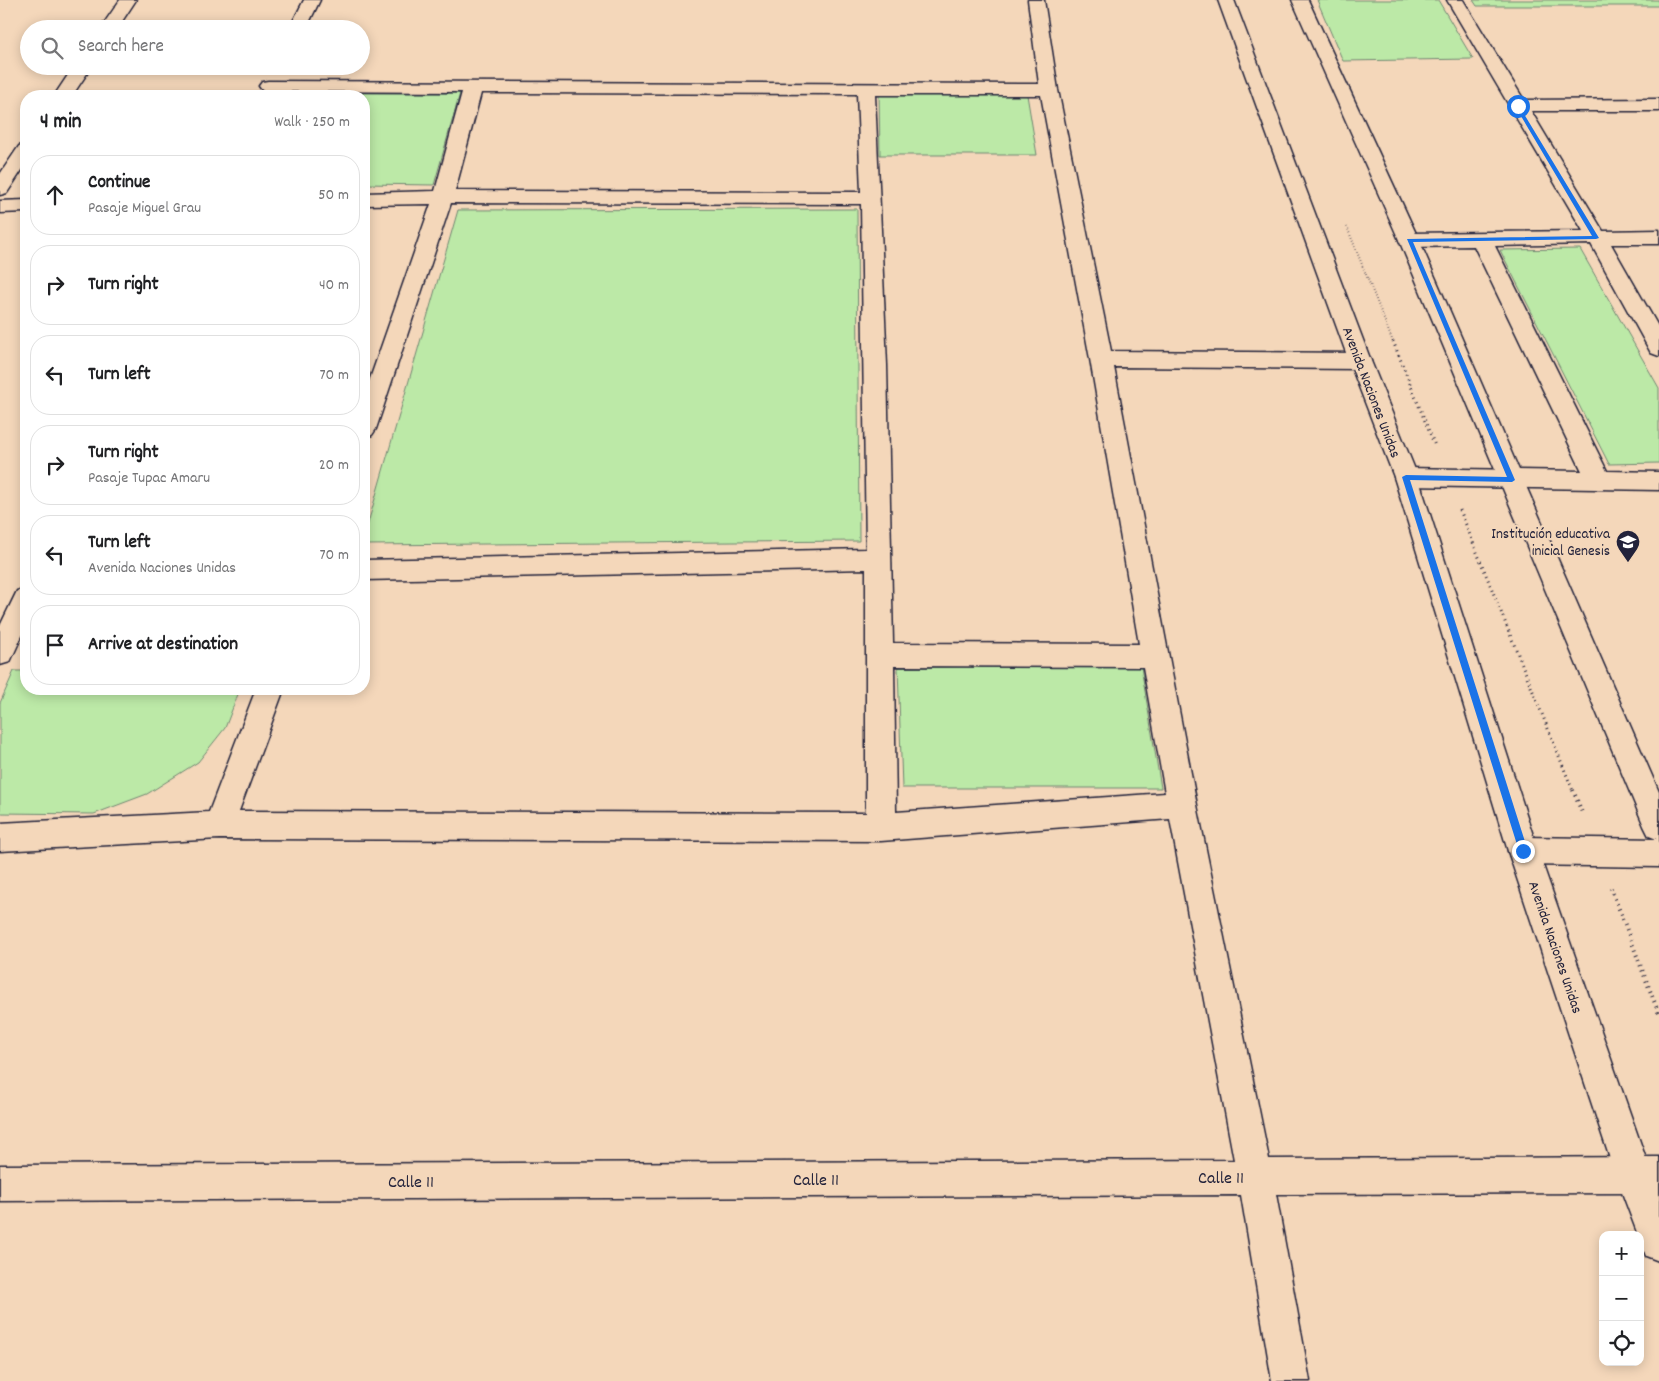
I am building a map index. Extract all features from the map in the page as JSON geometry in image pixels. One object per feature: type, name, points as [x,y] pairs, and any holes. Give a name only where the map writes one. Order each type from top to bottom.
[{"type":"street","points":[[114,20],[128,0]]},
{"type":"street","points":[[302,20],[312,0]]},
{"type":"street","points":[[1036,0],[1049,90],[1101,359],[1182,805],[1255,1176],[1291,1381]]},
{"type":"street","name":"Avenida Naciones Unidas","points":[[1226,0],[1360,361],[1406,477],[1523,851],[1646,1175],[1659,1243]]},
{"type":"street","points":[[1300,0],[1410,240],[1659,826]]},
{"type":"street","points":[[1455,0],[1615,268],[1659,348]]},
{"type":"street","points":[[67,90],[77,75]]},
{"type":"street","points":[[266,90],[274,75]]},
{"type":"street","points":[[318,90],[473,87],[1049,90]]},
{"type":"street","points":[[370,411],[443,197],[473,87]]},
{"type":"street","points":[[866,88],[871,198],[880,654],[881,827]]},
{"type":"street","points":[[1518,106],[1659,105]]},
{"type":"street","points":[[0,189],[20,159]]},
{"type":"street","points":[[370,199],[443,197],[871,198]]},
{"type":"street","points":[[0,206],[20,206]]},
{"type":"street","points":[[1410,240],[1659,237]]},
{"type":"street","points":[[1481,239],[1599,480]]},
{"type":"street","points":[[1101,359],[1360,361]]},
{"type":"street","points":[[1406,477],[1512,480],[1659,480]]},
{"type":"street","points":[[370,570],[878,559]]},
{"type":"street","points":[[0,654],[20,612]]},
{"type":"street","points":[[880,654],[1155,656]]},
{"type":"street","points":[[218,825],[268,695]]},
{"type":"street","points":[[0,837],[218,825],[881,827],[1182,805]]},
{"type":"street","points":[[1523,851],[1659,853]]},
{"type":"street","name":"Calle 11","points":[[0,1183],[1646,1175]]},
{"type":"green space","points":[[1317,0],[1438,0],[1473,59],[1343,61]]},
{"type":"green space","points":[[1473,0],[1659,0],[1659,6],[1477,6]]},
{"type":"green space","points":[[370,93],[460,93],[434,185],[370,184]]},
{"type":"green space","points":[[879,95],[1027,95],[1037,155],[880,155]]},
{"type":"green space","points":[[857,209],[859,541],[370,545],[370,516],[458,210]]},
{"type":"green space","points":[[1580,249],[1659,388],[1659,463],[1609,464],[1500,250]]},
{"type":"green space","points":[[898,667],[1141,667],[1161,788],[902,788]]},
{"type":"green space","points":[[14,671],[20,671],[20,695],[238,695],[225,728],[198,762],[147,794],[94,814],[0,813],[0,703]]},
{"type":"place","name":"Institución educativa inicial Genesis","points":[[1628,563]]},
{"type":"route","points":[[1518,106],[1596,238],[1410,240],[1512,480],[1406,477],[1523,851]]}]
